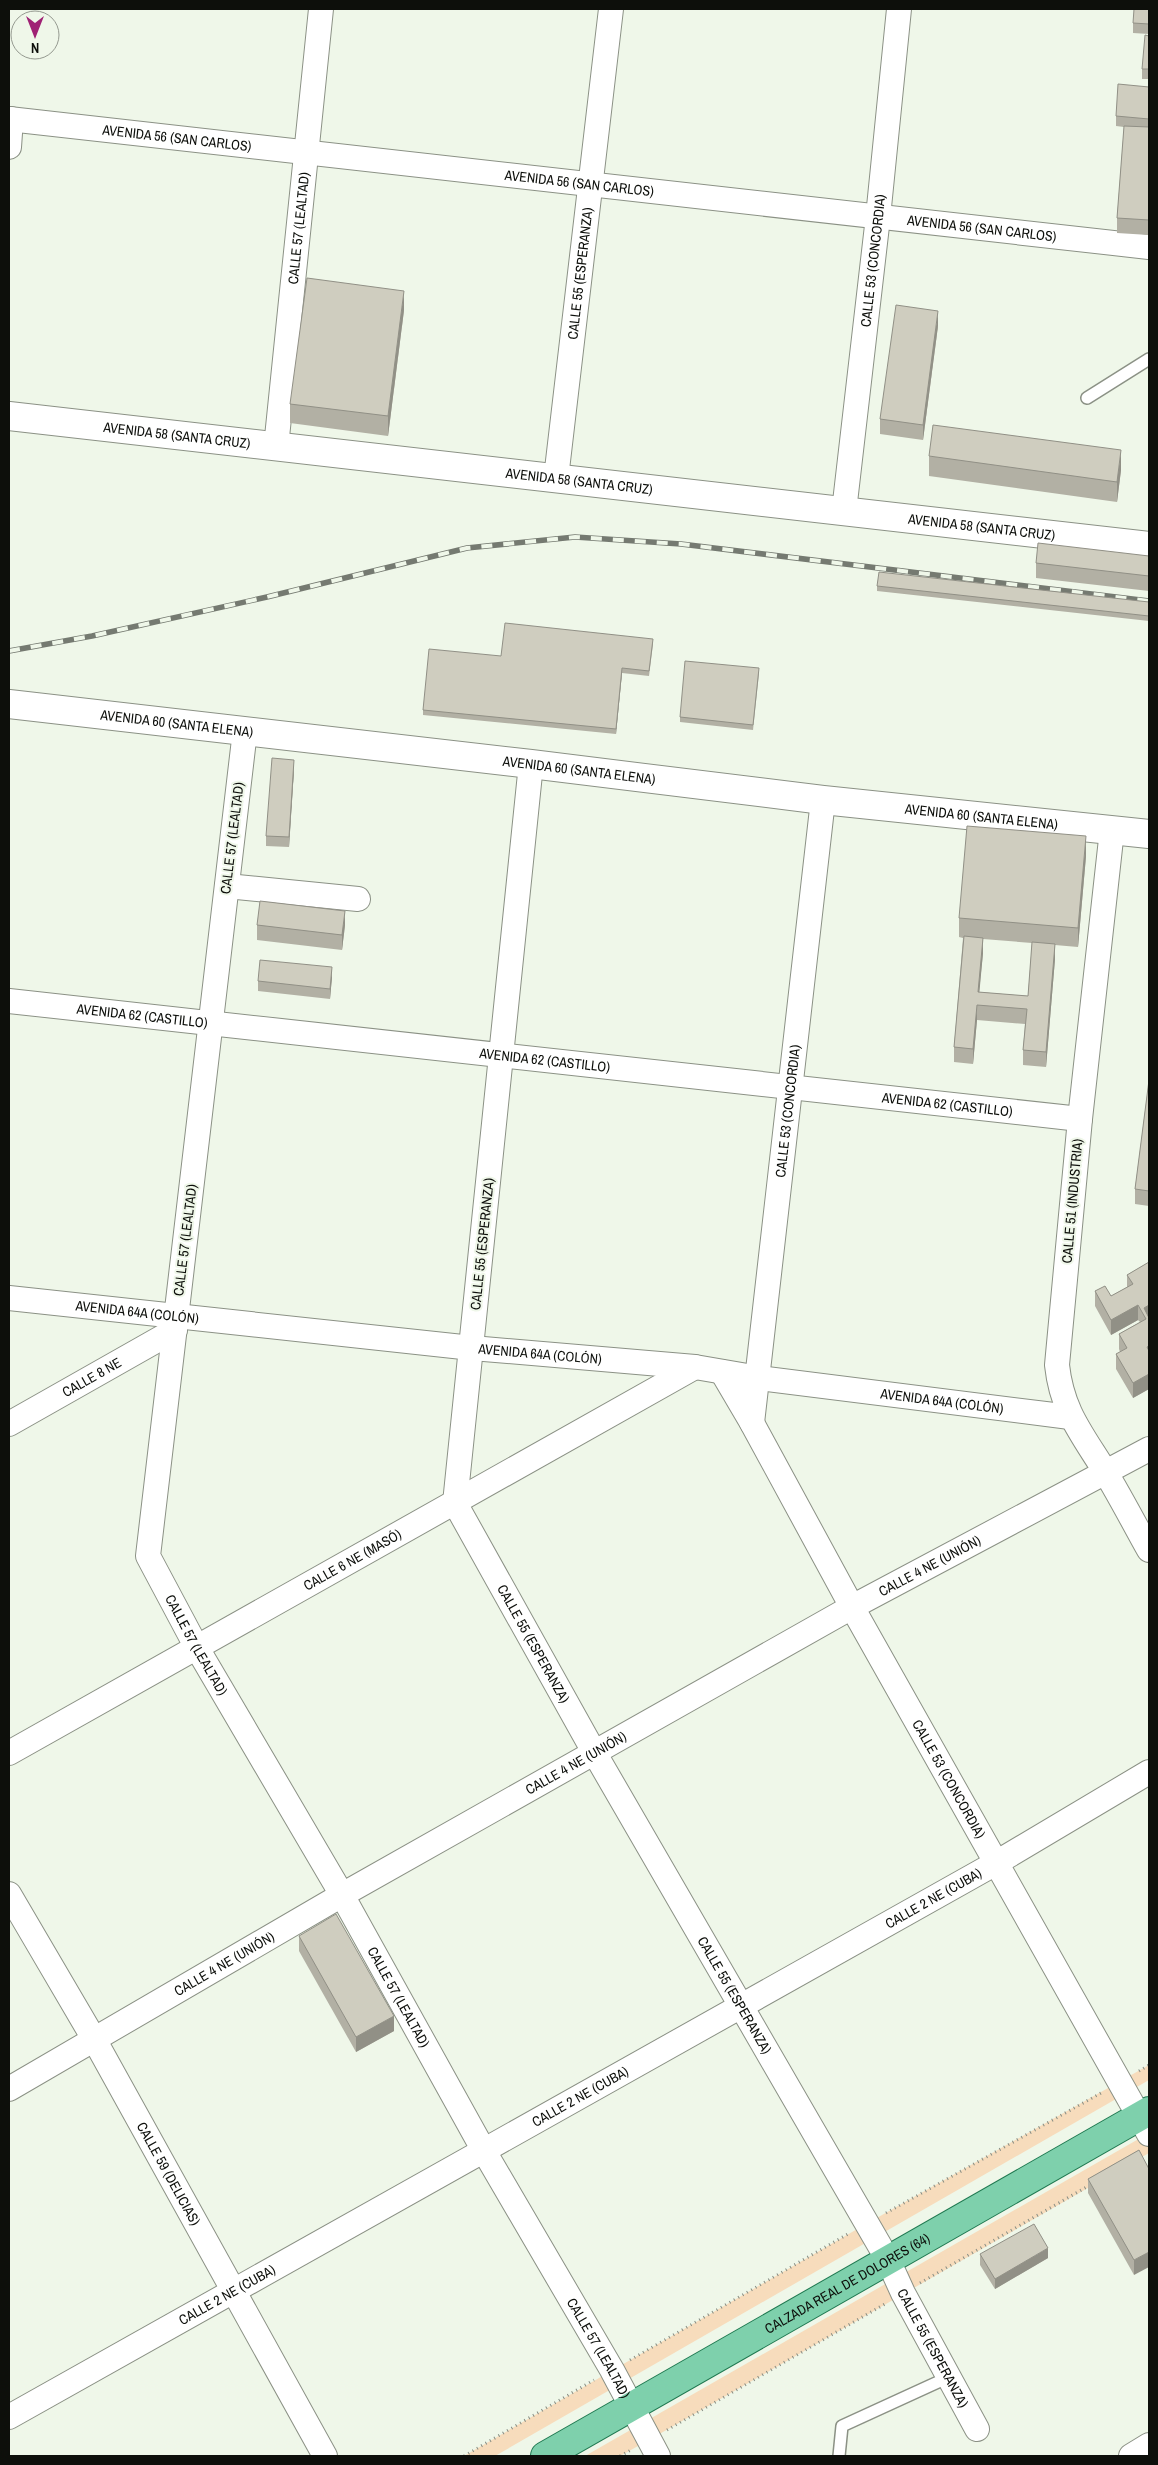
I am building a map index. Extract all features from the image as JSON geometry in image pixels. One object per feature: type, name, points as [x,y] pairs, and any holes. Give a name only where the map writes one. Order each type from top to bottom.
[{"type":"main road","name":"CALZADA REAL DE DOLORES (64)","points":[[545,2456],[631,2405],[888,2260],[1146,2121]]},
{"type":"street","name":"CALLE 57 (LEALTAD)","points":[[276,447],[322,9]]},
{"type":"street","name":"CALLE 55 (ESPERANZA)","points":[[556,478],[611,9]]},
{"type":"street","name":"CALLE 53 (CONCORDIA)","points":[[844,511],[878,217],[899,9]]},
{"type":"street","name":"AVENIDA 56 (SAN CARLOS)","points":[[10,119],[1149,247]]},
{"type":"street","points":[[9,146],[10,119]]},
{"type":"street","name":"AVENIDA 58 (SANTA CRUZ)","points":[[9,416],[1149,546]]},
{"type":"street","name":"AVENIDA 60 (SANTA ELENA)","points":[[9,704],[531,764],[823,800],[1149,834]]},
{"type":"street","name":"CALLE 57 (LEALTAD)","points":[[245,731],[148,1556],[196,1648],[342,1894],[484,2151],[612,2370],[658,2456]]},
{"type":"street","name":"CALLE 55 (ESPERANZA)","points":[[531,764],[455,1503],[739,2006],[888,2260],[977,2429]]},
{"type":"street","name":"CALLE 53 (CONCORDIA)","points":[[752,1423],[759,1378],[823,800]]},
{"type":"street","name":"CALLE 51 (INDUSTRIA)","points":[[1112,830],[1080,1119],[1057,1366],[1059,1386],[1070,1417],[1106,1473],[1149,1550]]},
{"type":"street","points":[[227,886],[358,899]]},
{"type":"street","name":"AVENIDA 62 (CASTILLO)","points":[[9,1001],[1080,1119]]},
{"type":"street","name":"AVENIDA 64A (COLÓN)","points":[[9,1298],[175,1324],[695,1367],[759,1378],[1070,1417]]},
{"type":"street","name":"CALLE 8 NE","points":[[9,1424],[175,1324]]},
{"type":"street","name":"CALLE 6 NE (MASÓ)","points":[[9,1753],[695,1367]]},
{"type":"street","name":"CALLE 53 (CONCORDIA)","points":[[722,1372],[996,1863],[1120,2082],[1146,2121]]},
{"type":"street","name":"CALLE 4 NE (UNIÓN)","points":[[9,2089],[342,1894],[852,1607],[1149,1449]]},
{"type":"street","name":"CALLE 2 NE (CUBA)","points":[[9,2417],[996,1863],[1149,1772]]},
{"type":"street","name":"CALLE 59 (DELICIAS)","points":[[9,1894],[94,2039],[325,2456]]},
{"type":"street","points":[[1131,2456],[1149,2446]]},
{"type":"lane","points":[[1087,398],[1149,359]]},
{"type":"lane","points":[[839,2456],[842,2426],[949,2377]]},
{"type":"path","points":[[464,2456],[866,2224],[1149,2065]]},
{"type":"shaded area","points":[[1149,2065],[1149,2080],[495,2456],[464,2456],[866,2224]]},
{"type":"shaded area","points":[[1149,2133],[1149,2153],[649,2440],[620,2456],[585,2456]]},
{"type":"building","points":[[1134,9],[1149,9],[1149,24],[1133,23]]},
{"type":"building","points":[[1145,35],[1149,36],[1149,69],[1142,69]]},
{"type":"building","points":[[1118,84],[1149,87],[1149,119],[1116,116]]},
{"type":"building","points":[[1124,126],[1149,127],[1149,220],[1117,218]]},
{"type":"building","points":[[307,278],[404,291],[388,416],[290,404]]},
{"type":"building","points":[[896,305],[938,311],[923,425],[880,419]]},
{"type":"building","points":[[933,425],[1121,450],[1117,482],[929,456]]},
{"type":"building","points":[[1038,543],[1149,556],[1149,576],[1036,563]]},
{"type":"building","points":[[879,572],[1149,602],[1149,616],[877,586]]},
{"type":"building","points":[[505,623],[653,639],[649,671],[622,668],[616,729],[423,710],[429,649],[501,656]]},
{"type":"building","points":[[685,661],[759,668],[753,725],[680,717]]},
{"type":"building","points":[[272,758],[294,760],[289,837],[266,836]]},
{"type":"building","points":[[967,826],[1086,836],[1078,928],[959,918]]},
{"type":"building","points":[[260,901],[345,911],[342,935],[257,925]]},
{"type":"building","points":[[964,936],[983,938],[978,992],[1028,996],[1032,942],[1055,944],[1046,1052],[1023,1050],[1027,1009],[977,1005],[973,1049],[954,1047]]},
{"type":"building","points":[[260,960],[332,967],[330,989],[258,981]]},
{"type":"building","points":[[1149,1080],[1149,1191],[1135,1189]]},
{"type":"building","points":[[1149,1262],[1149,1305],[1144,1308],[1149,1318],[1149,1346],[1147,1347],[1149,1351],[1149,1374],[1133,1383],[1116,1354],[1127,1348],[1119,1334],[1146,1319],[1138,1305],[1111,1320],[1095,1291],[1105,1286],[1111,1296],[1133,1284],[1127,1275]]},
{"type":"building","points":[[336,1914],[394,2016],[356,2037],[299,1936]]},
{"type":"building","points":[[1139,2150],[1149,2169],[1149,2252],[1134,2260],[1088,2179]]},
{"type":"building","points":[[1034,2224],[1048,2248],[995,2279],[980,2254]]},
{"type":"railway","points":[[9,651],[92,636],[267,597],[467,548],[575,537],[681,544],[1149,601]]}]
